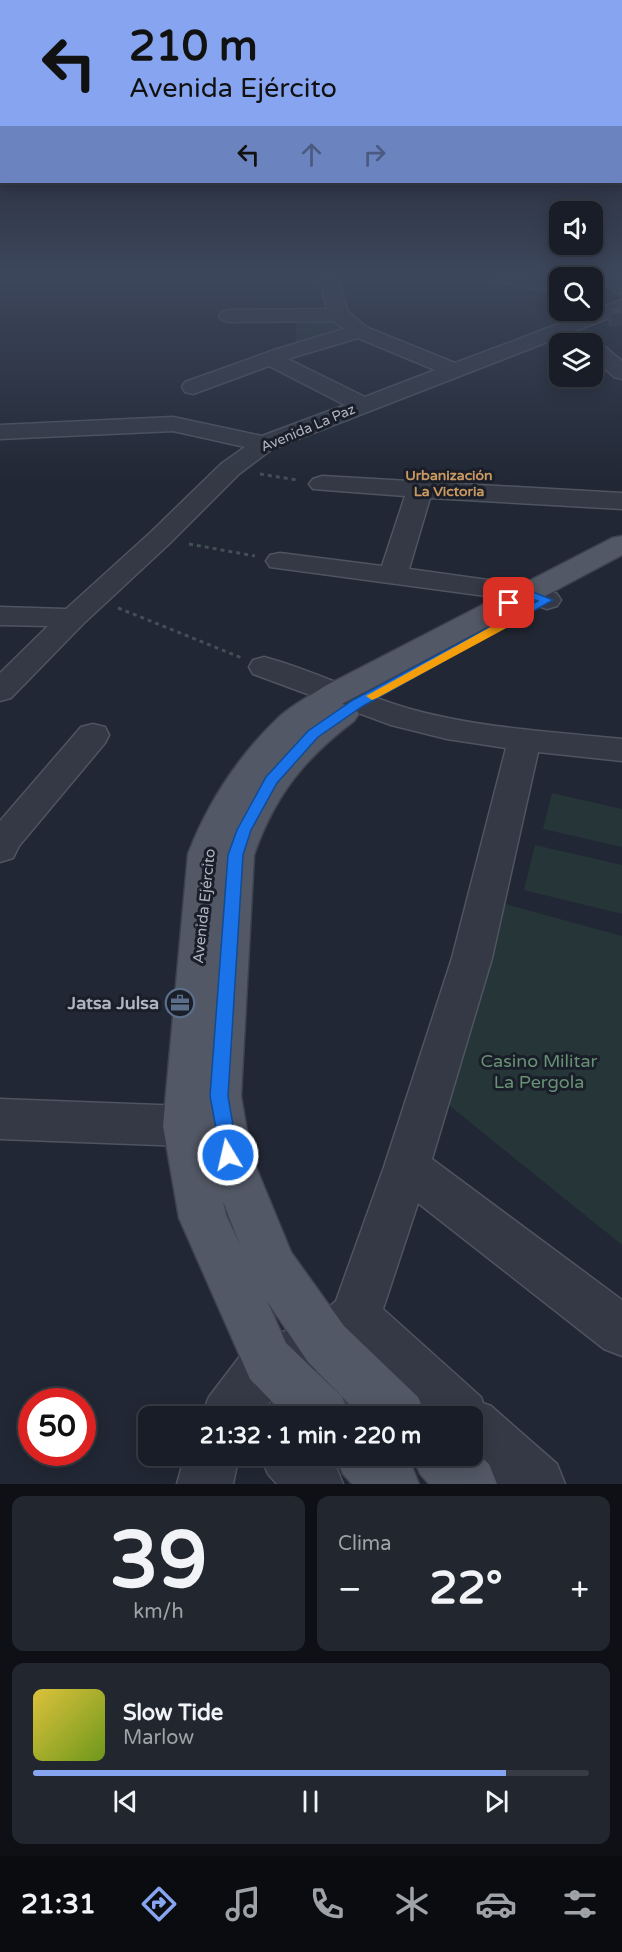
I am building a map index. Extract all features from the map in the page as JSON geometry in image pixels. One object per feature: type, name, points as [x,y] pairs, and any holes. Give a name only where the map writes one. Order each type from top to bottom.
[{"type":"main road","name":"Avenida Ejército","points":[[538,597],[622,544]]},
{"type":"main road","name":"Avenida Ejército","points":[[313,1406],[268,1361],[203,1218],[185,1126],[221,855],[244,830],[271,780],[347,698],[538,597],[622,560]]},
{"type":"main road","name":"Avenida Ejército","points":[[221,855],[219,1096],[228,1155],[274,1269],[340,1331],[392,1406]]},
{"type":"main road","points":[[373,1466],[391,1484]]},
{"type":"main road","points":[[450,1466],[469,1484]]},
{"type":"street","points":[[275,345],[277,356],[363,405]]},
{"type":"street","points":[[194,387],[312,345]]},
{"type":"street","points":[[393,345],[454,371]]},
{"type":"street","name":"Avenida La Paz","points":[[0,691],[73,618],[160,538],[230,469],[264,444],[521,345]]},
{"type":"street","points":[[603,355],[622,372]]},
{"type":"street","points":[[0,432],[172,424],[264,444]]},
{"type":"street","points":[[322,484],[622,501]]},
{"type":"street","points":[[393,574],[419,491]]},
{"type":"street","points":[[280,561],[393,574],[538,597]]},
{"type":"street","points":[[0,616],[73,618]]},
{"type":"street","points":[[264,667],[422,723],[524,740],[622,750]]},
{"type":"street","points":[[0,849],[3,841],[93,735]]},
{"type":"street","points":[[242,1406],[268,1361],[340,1331],[407,1167],[472,958],[524,740]]},
{"type":"street","points":[[0,1119],[185,1126]]},
{"type":"street","points":[[407,1167],[622,1331]]},
{"type":"street","points":[[340,1331],[448,1406]]},
{"type":"street","points":[[483,1435],[537,1484]]},
{"type":"street","points":[[205,1484],[209,1466]]},
{"type":"street","points":[[298,1466],[315,1484]]},
{"type":"path","points":[[230,469],[322,484]]},
{"type":"path","points":[[160,538],[280,561]]},
{"type":"path","points":[[96,597],[133,615],[264,667]]},
{"type":"green space","points":[[552,793],[622,809],[622,847],[543,829]]},
{"type":"green space","points":[[535,845],[622,865],[622,914],[524,890]]},
{"type":"green space","name":"Casino Militar La Pergola","points":[[502,903],[622,936],[622,1245],[445,1102]]},
{"type":"slow traffic","points":[[372,696],[505,623]]},
{"type":"place","name":"Jatsa Julsa","points":[[180,1003]]},
{"type":"district","name":"Urbanización La Victoria","points":[[449,484]]},
{"type":"route","points":[[228,1155],[219,1096],[236,855],[244,830],[271,780],[313,734],[358,703],[547,600],[528,593],[509,603]]}]
